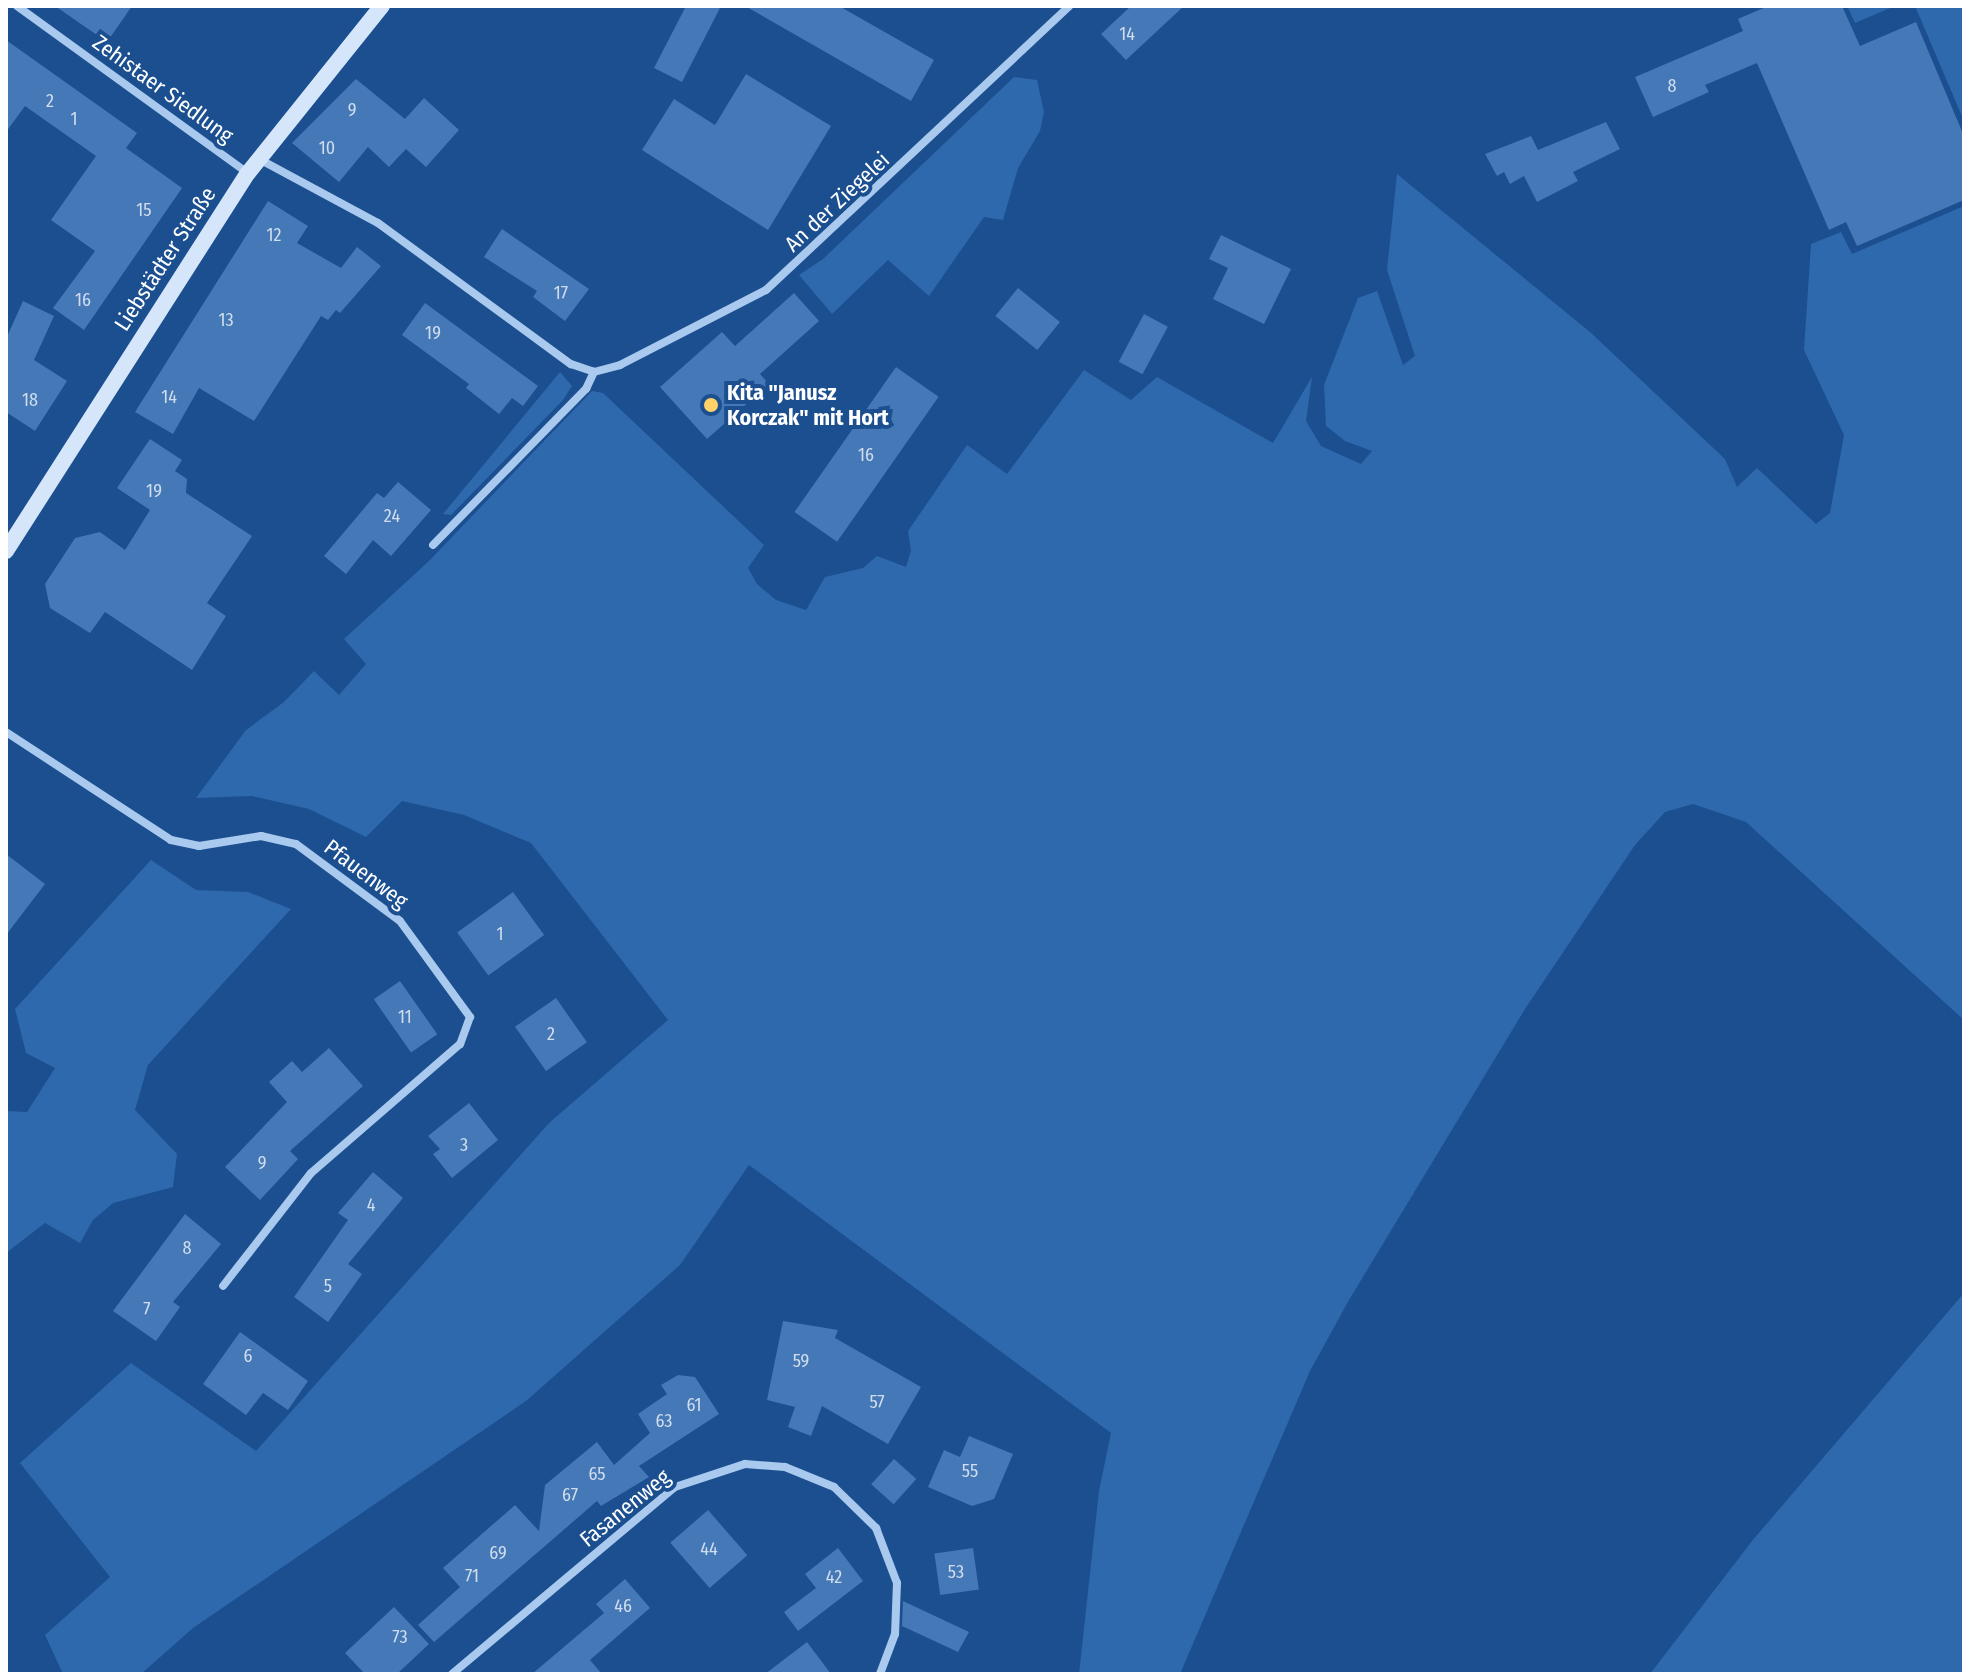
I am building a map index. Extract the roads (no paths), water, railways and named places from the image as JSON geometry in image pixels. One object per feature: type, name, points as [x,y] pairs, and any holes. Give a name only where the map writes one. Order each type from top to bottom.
[{"type":"main road","name":"Liebstädter Straße","points":[[6,551],[253,166],[382,6]]},
{"type":"street","name":"Zehistaer Siedlung","points":[[17,6],[253,166]]},
{"type":"street","name":"An der Ziegelei","points":[[594,372],[620,365],[766,290],[1069,6]]},
{"type":"street","points":[[253,166],[378,223],[571,364],[594,372],[586,389],[433,545]]},
{"type":"street","name":"Pfauenweg","points":[[6,732],[171,840],[199,846],[261,836],[296,844],[400,921],[470,1017],[460,1044],[311,1173],[223,1286]]},
{"type":"street","name":"Fasanenweg","points":[[452,1674],[675,1487],[745,1464],[785,1467],[834,1487],[876,1528],[897,1583],[895,1634],[880,1674]]},
{"type":"place","name":"Kita \"Janusz Korczak\" mit Hort","points":[[711,405]]}]
